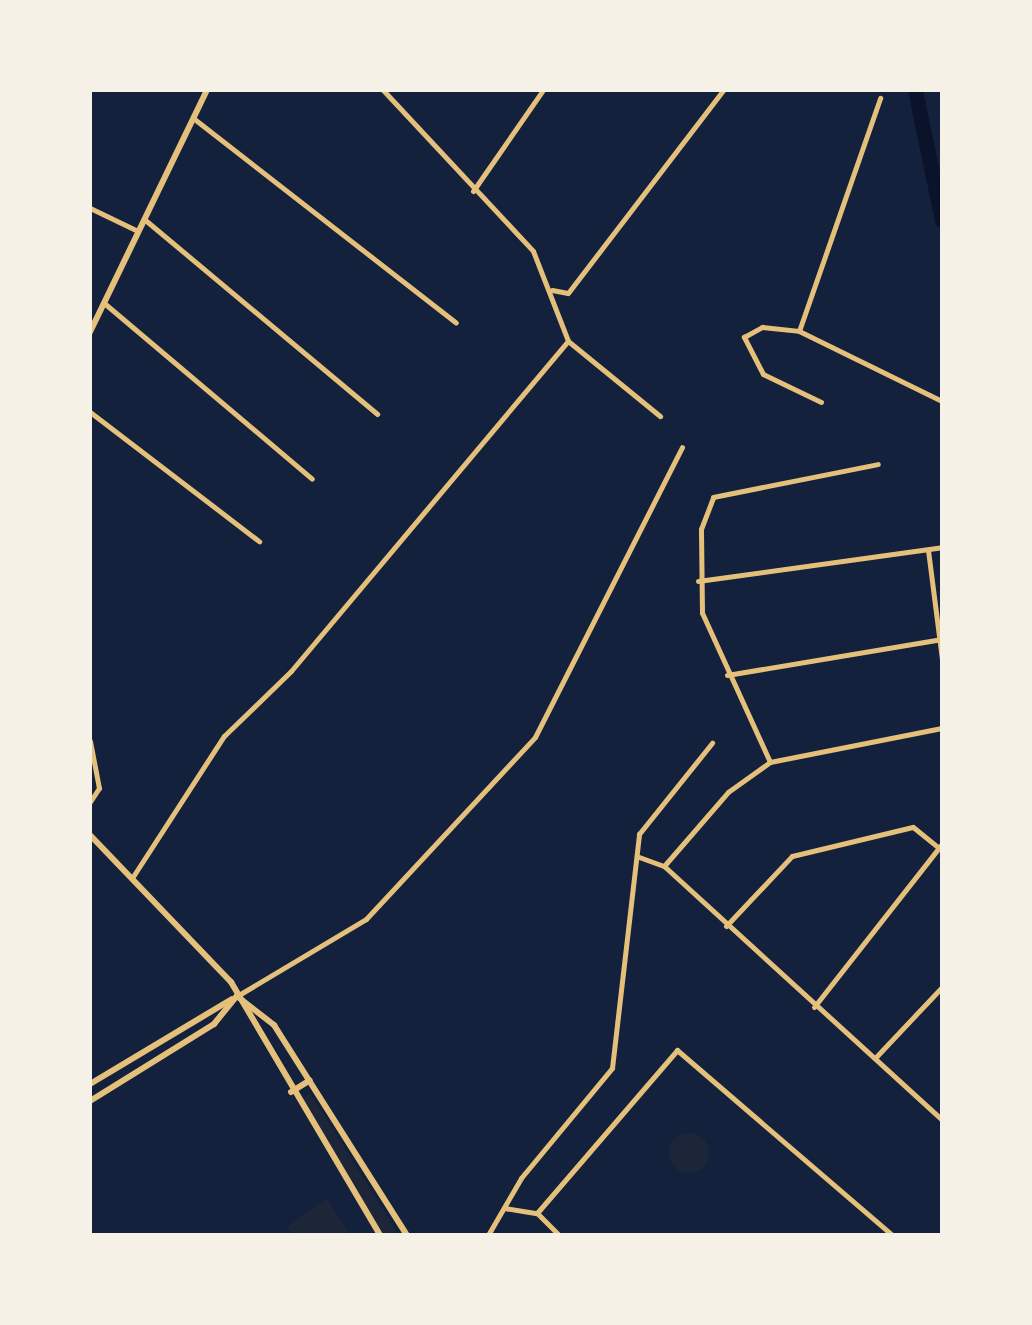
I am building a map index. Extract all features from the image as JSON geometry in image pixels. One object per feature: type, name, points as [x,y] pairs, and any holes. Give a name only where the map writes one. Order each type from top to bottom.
[{"type":"street","points":[[90,332],[207,90]]},
{"type":"street","points":[[383,90],[473,191],[533,250],[552,290],[568,341],[660,416]]},
{"type":"street","points":[[473,191],[544,90]]},
{"type":"street","points":[[552,290],[568,293],[723,90]]},
{"type":"street","points":[[800,332],[880,98]]},
{"type":"street","points":[[193,118],[456,323]]},
{"type":"street","points":[[90,208],[138,231]]},
{"type":"street","points":[[144,219],[377,414]]},
{"type":"street","points":[[104,303],[312,479]]},
{"type":"street","points":[[822,402],[763,374],[744,346],[762,327],[800,332],[942,401]]},
{"type":"street","points":[[132,878],[224,736],[291,671],[568,341]]},
{"type":"street","points":[[90,412],[260,541]]},
{"type":"street","points":[[90,1084],[366,920],[534,738],[682,447]]},
{"type":"street","points":[[770,762],[727,675],[698,581],[713,497],[878,464]]},
{"type":"street","points":[[698,581],[942,547]]},
{"type":"street","points":[[928,550],[942,660]]},
{"type":"street","points":[[727,675],[941,639]]},
{"type":"street","points":[[664,866],[728,792],[770,762],[942,728]]},
{"type":"street","points":[[90,741],[99,788],[90,802]]},
{"type":"street","points":[[488,1235],[504,1208],[612,1068],[640,834],[660,800],[712,743]]},
{"type":"street","points":[[726,926],[792,856],[913,827],[940,845],[814,1007]]},
{"type":"street","points":[[90,835],[238,996],[274,1024],[407,1235]]},
{"type":"street","points":[[639,857],[664,866],[814,1007],[941,1117]]},
{"type":"street","points":[[875,1058],[942,986]]},
{"type":"street","points":[[238,996],[291,1092],[380,1235]]},
{"type":"street","points":[[90,1101],[214,1024],[238,996]]},
{"type":"street","points":[[536,1213],[678,1050],[892,1235]]},
{"type":"street","points":[[291,1092],[310,1080]]},
{"type":"street","points":[[504,1208],[536,1213],[559,1235]]},
{"type":"shaded area","points":[[310,1093],[399,1235],[385,1235],[300,1099]]},
{"type":"shaded area","points":[[689,1133],[703,1139],[709,1153],[703,1167],[689,1173],[675,1167],[669,1153],[675,1139]]},
{"type":"shaded area","points":[[327,1198],[350,1235],[292,1235],[287,1227]]},
{"type":"waterway","points":[[915,90],[942,220]]}]
